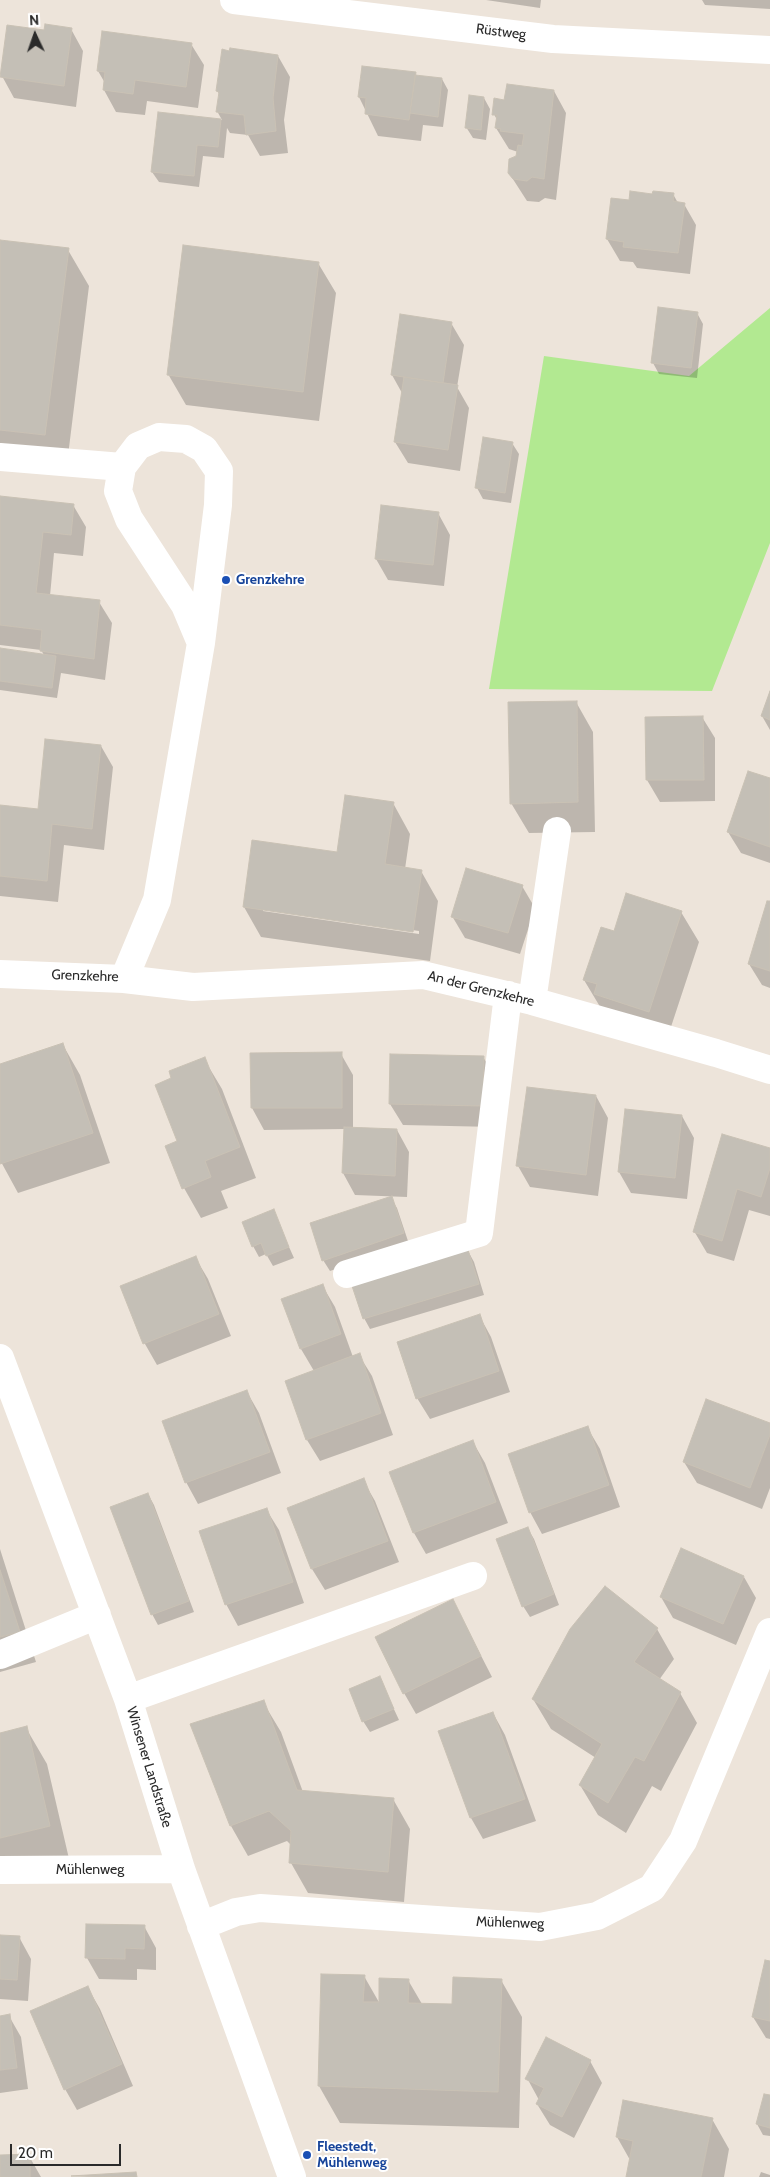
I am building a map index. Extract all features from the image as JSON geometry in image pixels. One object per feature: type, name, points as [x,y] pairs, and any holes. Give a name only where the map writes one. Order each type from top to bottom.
[{"type":"street","name":"Rüstweg","points":[[234,0],[553,38],[770,50]]},
{"type":"street","name":"Grenzkehre","points":[[0,974],[124,979],[157,900],[201,643],[218,505],[219,471],[204,449],[186,438],[159,437],[138,446],[122,467],[118,492],[129,519],[185,605],[201,643]]},
{"type":"street","points":[[0,457],[122,467]]},
{"type":"street","points":[[347,1274],[479,1233],[520,998],[557,831]]},
{"type":"street","name":"An der Grenzkehre","points":[[124,979],[193,988],[424,975],[520,998],[770,1070]]},
{"type":"street","name":"Winsener Landstraße","points":[[0,1358],[128,1699],[181,1869],[292,2177]]},
{"type":"street","points":[[128,1699],[473,1576]]},
{"type":"street","points":[[0,1655],[97,1615]]},
{"type":"street","name":"Mühlenweg","points":[[201,1926],[236,1912],[260,1908],[540,1926],[598,1916],[652,1888],[683,1841],[764,1664],[770,1632]]},
{"type":"street","name":"Mühlenweg","points":[[0,1870],[181,1869]]},
{"type":"green space","points":[[770,308],[770,543],[712,691],[489,689],[544,356],[689,376]]},
{"type":"building","points":[[45,24],[72,28],[64,86],[0,77],[7,25],[44,30]]},
{"type":"building","points":[[102,31],[192,43],[186,87],[135,80],[133,94],[103,90],[105,72],[97,71]]},
{"type":"building","points":[[230,48],[278,55],[273,98],[276,131],[246,135],[244,115],[216,112],[219,92],[216,91],[222,49],[229,51]]},
{"type":"building","points":[[362,66],[416,72],[409,120],[365,114],[366,98],[358,97]]},
{"type":"building","points":[[415,75],[442,78],[438,117],[410,113]]},
{"type":"building","points":[[507,84],[554,90],[544,179],[532,177],[527,181],[513,179],[508,173],[509,159],[516,156],[518,145],[522,146],[524,134],[500,131],[501,129],[495,128],[497,115],[492,115],[494,98],[504,100]]},
{"type":"building","points":[[469,95],[484,97],[481,130],[465,128]]},
{"type":"building","points":[[158,112],[221,119],[218,147],[197,145],[194,176],[151,172]]},
{"type":"building","points":[[630,191],[652,194],[653,191],[674,193],[673,201],[685,203],[678,253],[623,247],[624,242],[606,239],[611,198],[629,200]]},
{"type":"building","points":[[0,240],[69,248],[45,435],[0,430]]},
{"type":"building","points":[[183,245],[319,262],[303,392],[167,375]]},
{"type":"building","points":[[658,307],[698,312],[691,368],[651,363]]},
{"type":"building","points":[[400,314],[452,322],[443,383],[391,375]]},
{"type":"building","points":[[404,377],[458,385],[448,450],[394,442]]},
{"type":"building","points":[[483,437],[513,442],[505,493],[475,488]]},
{"type":"building","points":[[0,496],[74,504],[71,535],[43,532],[36,593],[100,600],[94,659],[40,651],[42,630],[0,625]]},
{"type":"building","points":[[381,505],[439,512],[433,565],[375,559]]},
{"type":"building","points":[[0,648],[56,656],[52,688],[0,681]]},
{"type":"building","points":[[770,691],[770,720],[761,716]]},
{"type":"building","points":[[577,701],[578,802],[510,804],[508,702]]},
{"type":"building","points":[[703,716],[704,780],[646,780],[645,717]]},
{"type":"building","points":[[45,739],[101,745],[92,829],[52,824],[47,881],[0,876],[0,805],[38,809]]},
{"type":"building","points":[[748,771],[770,778],[770,847],[727,832]]},
{"type":"building","points":[[345,795],[394,802],[385,864],[422,870],[413,932],[243,907],[252,840],[337,852]]},
{"type":"building","points":[[466,868],[523,885],[508,933],[451,917]]},
{"type":"building","points":[[626,893],[682,911],[649,1012],[594,994],[597,984],[583,980],[601,927],[614,931]]},
{"type":"building","points":[[767,901],[770,901],[770,971],[748,964]]},
{"type":"building","points":[[63,1043],[93,1133],[0,1164],[0,1064]]},
{"type":"building","points":[[342,1052],[342,1108],[251,1108],[250,1053]]},
{"type":"building","points":[[390,1054],[484,1056],[483,1106],[389,1104]]},
{"type":"building","points":[[205,1057],[240,1147],[205,1161],[211,1177],[182,1189],[165,1146],[177,1141],[155,1085],[171,1078],[169,1071]]},
{"type":"building","points":[[527,1087],[596,1095],[586,1175],[516,1166]]},
{"type":"building","points":[[625,1109],[682,1115],[675,1178],[618,1172]]},
{"type":"building","points":[[344,1127],[397,1129],[395,1176],[342,1173]]},
{"type":"building","points":[[722,1134],[770,1148],[770,1168],[761,1197],[737,1189],[722,1241],[693,1232]]},
{"type":"building","points":[[392,1196],[404,1233],[322,1261],[310,1223]]},
{"type":"building","points":[[274,1209],[289,1247],[266,1256],[261,1243],[252,1247],[242,1222]]},
{"type":"building","points":[[468,1250],[479,1284],[363,1319],[352,1286]]},
{"type":"building","points":[[196,1256],[219,1314],[143,1344],[120,1286]]},
{"type":"building","points":[[323,1284],[341,1334],[300,1349],[281,1299]]},
{"type":"building","points":[[480,1314],[499,1371],[416,1399],[397,1342]]},
{"type":"building","points":[[360,1353],[381,1413],[306,1440],[285,1381]]},
{"type":"building","points":[[247,1390],[270,1452],[185,1483],[162,1421]]},
{"type":"building","points":[[706,1399],[770,1423],[770,1435],[750,1488],[683,1462]]},
{"type":"building","points":[[588,1426],[609,1485],[529,1513],[508,1454]]},
{"type":"building","points":[[473,1440],[496,1502],[413,1533],[389,1472]]},
{"type":"building","points":[[364,1478],[388,1541],[311,1569],[287,1508]]},
{"type":"building","points":[[148,1493],[189,1601],[151,1615],[110,1507]]},
{"type":"building","points":[[267,1508],[293,1582],[225,1605],[199,1531]]},
{"type":"building","points":[[528,1527],[554,1594],[522,1607],[496,1539]]},
{"type":"building","points":[[681,1548],[744,1576],[723,1624],[660,1597]]},
{"type":"building","points":[[0,1570],[20,1632],[0,1637]]},
{"type":"building","points":[[605,1586],[658,1628],[634,1662],[681,1692],[644,1761],[635,1757],[608,1803],[579,1785],[602,1744],[532,1699],[570,1629]]},
{"type":"building","points":[[453,1599],[481,1656],[403,1694],[375,1637]]},
{"type":"building","points":[[380,1676],[394,1709],[362,1722],[349,1689]]},
{"type":"building","points":[[264,1700],[297,1790],[394,1798],[388,1872],[289,1863],[291,1831],[269,1811],[230,1826],[190,1724]]},
{"type":"building","points":[[493,1712],[525,1799],[470,1818],[438,1731]]},
{"type":"building","points":[[27,1726],[50,1826],[0,1838],[0,1733]]},
{"type":"building","points":[[86,1924],[145,1925],[144,1949],[125,1948],[125,1959],[85,1958]]},
{"type":"building","points":[[0,1935],[20,1936],[17,1980],[0,1979]]},
{"type":"building","points":[[765,1960],[770,1961],[770,2021],[752,2017]]},
{"type":"building","points":[[321,1974],[365,1975],[363,2002],[379,2002],[379,1978],[409,1979],[408,2003],[452,2004],[453,1977],[502,1979],[498,2092],[318,2086]]},
{"type":"building","points":[[88,1986],[122,2064],[64,2090],[30,2011]]},
{"type":"building","points":[[10,2014],[17,2068],[0,2070],[0,2016]]},
{"type":"building","points":[[546,2037],[591,2060],[562,2117],[536,2104],[544,2088],[525,2079]]},
{"type":"building","points":[[764,2094],[770,2095],[770,2128],[756,2124]]},
{"type":"building","points":[[623,2100],[713,2118],[701,2177],[626,2177],[633,2141],[616,2137]]},
{"type":"building","points":[[30,2154],[30,2177],[0,2177],[0,2155]]},
{"type":"building","points":[[136,2172],[137,2177],[71,2176]]},
{"type":"place","name":"Grenzkehre","points":[[226,580]]},
{"type":"place","name":"Fleestedt, Mühlenweg","points":[[307,2155]]}]
